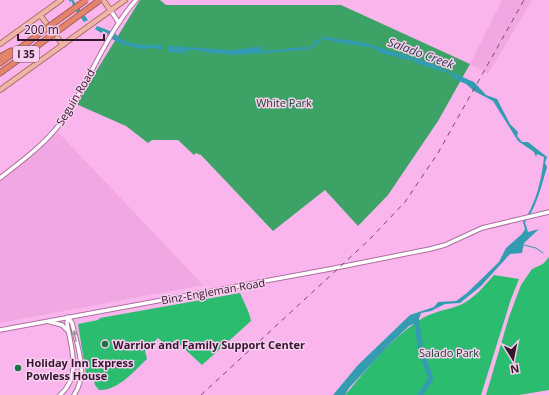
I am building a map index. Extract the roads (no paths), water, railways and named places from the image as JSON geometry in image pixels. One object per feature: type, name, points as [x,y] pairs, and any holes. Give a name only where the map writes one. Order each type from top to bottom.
[{"type":"highway","name":"I 35","points":[[0,62],[86,0]]},
{"type":"highway","name":"I 35","points":[[0,73],[101,0]]},
{"type":"highway","points":[[0,57],[34,38]]},
{"type":"main road","points":[[0,44],[62,0]]},
{"type":"main road","points":[[101,0],[111,11]]},
{"type":"main road","points":[[0,90],[125,0]]},
{"type":"main road","points":[[40,15],[63,45]]},
{"type":"street","name":"Seguin Road","points":[[0,178],[32,152],[57,127],[68,111],[119,23],[136,0]]},
{"type":"street","points":[[111,11],[119,23]]},
{"type":"street","name":"Binz-Engleman Road","points":[[0,330],[334,269],[425,250],[445,245],[488,226],[549,212]]},
{"type":"street","points":[[60,395],[69,384],[74,370],[67,323],[68,317]]},
{"type":"street","points":[[68,317],[72,323],[82,371],[80,382],[74,395]]},
{"type":"street","points":[[47,321],[62,325],[68,331]]},
{"type":"waterway","points":[[524,245],[536,248],[543,253]]},
{"type":"waterway","points":[[416,317],[421,351],[431,379],[420,395]]},
{"type":"railway","points":[[201,395],[369,240],[405,202],[438,153],[524,0]]},
{"type":"place","name":"Warrior and Family Support Center","points":[[105,344]]},
{"type":"place","name":"Holiday Inn Express Powless House","points":[[18,368]]},
{"type":"water label","name":"Salado Creek","points":[[421,53]]},
{"type":"park label","name":"White Park","points":[[284,102]]},
{"type":"park label","name":"Salado Park","points":[[449,352]]}]
